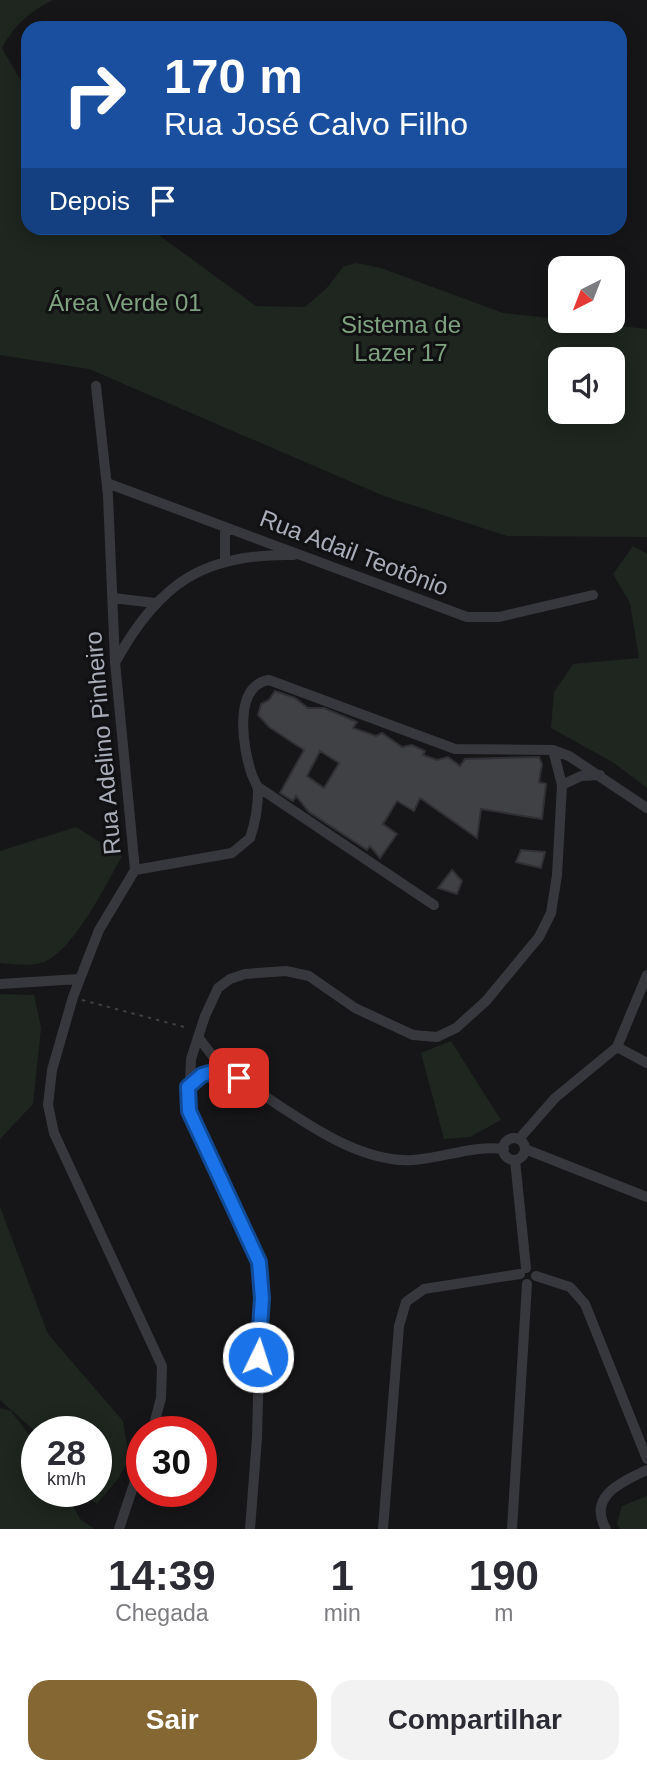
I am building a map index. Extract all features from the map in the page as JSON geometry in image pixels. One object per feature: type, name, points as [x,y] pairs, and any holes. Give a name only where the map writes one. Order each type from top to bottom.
[{"type":"street","name":"Rua Adelino Pinheiro","points":[[96,386],[107,483],[115,662],[135,870],[99,930],[79,979],[52,1070],[48,1105],[54,1133],[162,1366],[161,1398],[156,1416]]},
{"type":"street","name":"Rua Adail Teotônio","points":[[107,483],[467,617],[499,617],[593,595]]},
{"type":"street","points":[[225,527],[225,560]]},
{"type":"street","points":[[115,662],[130,636],[155,603],[192,575],[225,560],[253,554],[302,555]]},
{"type":"street","points":[[113,598],[155,603]]},
{"type":"street","points":[[434,905],[258,787],[251,774],[244,707],[254,686],[269,680],[454,750],[553,750],[600,775],[647,808]]},
{"type":"street","points":[[250,1529],[258,1416],[261,1278],[250,1242],[189,1111],[188,1087],[199,1034],[218,988],[230,979],[245,974],[286,971],[309,976],[355,1008],[413,1035],[437,1037],[456,1028],[486,1001],[546,927],[555,893],[562,785],[553,750]]},
{"type":"street","points":[[562,785],[581,776],[600,775]]},
{"type":"street","points":[[135,870],[222,856],[242,848],[253,828],[258,787]]},
{"type":"street","points":[[503,1149],[509,1140],[519,1139],[555,1098],[617,1047],[647,975]]},
{"type":"street","points":[[0,984],[79,979]]},
{"type":"street","points":[[199,1034],[222,1069],[345,1147],[386,1159],[413,1160],[486,1147],[503,1149]]},
{"type":"street","points":[[617,1047],[647,1063]]},
{"type":"street","points":[[188,1087],[202,1075],[222,1069]]},
{"type":"street","points":[[519,1139],[525,1149],[647,1197]]},
{"type":"street","points":[[503,1149],[507,1157],[515,1160]]},
{"type":"street","points":[[515,1160],[522,1156],[525,1149]]},
{"type":"street","points":[[515,1160],[523,1283],[527,1284]]},
{"type":"street","points":[[383,1529],[399,1326],[406,1302],[424,1289],[523,1271],[535,1271],[536,1276]]},
{"type":"street","points":[[512,1529],[527,1284],[536,1276]]},
{"type":"street","points":[[536,1276],[570,1287],[585,1304],[647,1459]]},
{"type":"street","points":[[606,1529],[600,1515],[604,1497],[621,1483],[647,1469]]},
{"type":"street","points":[[119,1529],[126,1507]]},
{"type":"path","points":[[73,997],[199,1034]]},
{"type":"green space","name":"Área Verde 01","points":[[0,0],[53,0],[21,21],[2,48],[21,81],[21,235],[159,235],[256,306],[305,307],[326,289],[343,267],[356,263],[381,268],[503,313],[548,318],[548,333],[625,333],[625,327],[647,329],[647,537],[507,536],[384,496],[89,369],[0,355]]},
{"type":"green space","points":[[633,546],[647,554],[647,788],[614,763],[551,728],[554,692],[573,664],[639,658],[630,603],[613,574]]},
{"type":"green space","points":[[76,827],[122,856],[108,882],[89,915],[55,955],[44,962],[33,964],[0,963],[0,851]]},
{"type":"green space","points":[[0,994],[34,995],[41,1028],[33,1104],[0,1139]]},
{"type":"green space","points":[[451,1041],[501,1120],[470,1137],[444,1139],[421,1053]]},
{"type":"green space","points":[[0,1207],[48,1334],[123,1421],[126,1464],[118,1479],[112,1486],[112,1416],[21,1416],[21,1419],[0,1400]]},
{"type":"green space","points":[[0,1408],[11,1411],[21,1424],[21,1507],[74,1507],[80,1519],[95,1529],[0,1529]]},
{"type":"green space","points":[[647,1496],[647,1529],[620,1529],[617,1524],[622,1506]]},
{"type":"building","points":[[275,691],[295,698],[308,708],[324,708],[357,722],[353,728],[376,736],[382,733],[402,747],[412,745],[425,751],[423,755],[437,760],[448,757],[460,766],[465,759],[539,757],[542,764],[539,782],[546,784],[542,819],[481,809],[477,838],[420,798],[414,811],[397,801],[383,824],[397,834],[380,858],[370,846],[367,850],[309,812],[296,796],[293,801],[280,793],[304,750],[269,727],[258,715],[261,704],[269,700]],"holes":[[[320,751],[339,763],[324,788],[307,776]]]},
{"type":"building","points":[[521,850],[545,852],[541,868],[516,862]]},
{"type":"building","points":[[452,870],[462,881],[457,894],[438,888]]},
{"type":"route","points":[[239,1078],[222,1069],[202,1075],[188,1087],[189,1111],[259,1262],[262,1298],[258,1357]]},
{"type":"park label","name":"Sistema de Lazer 17","points":[[401,339]]}]
